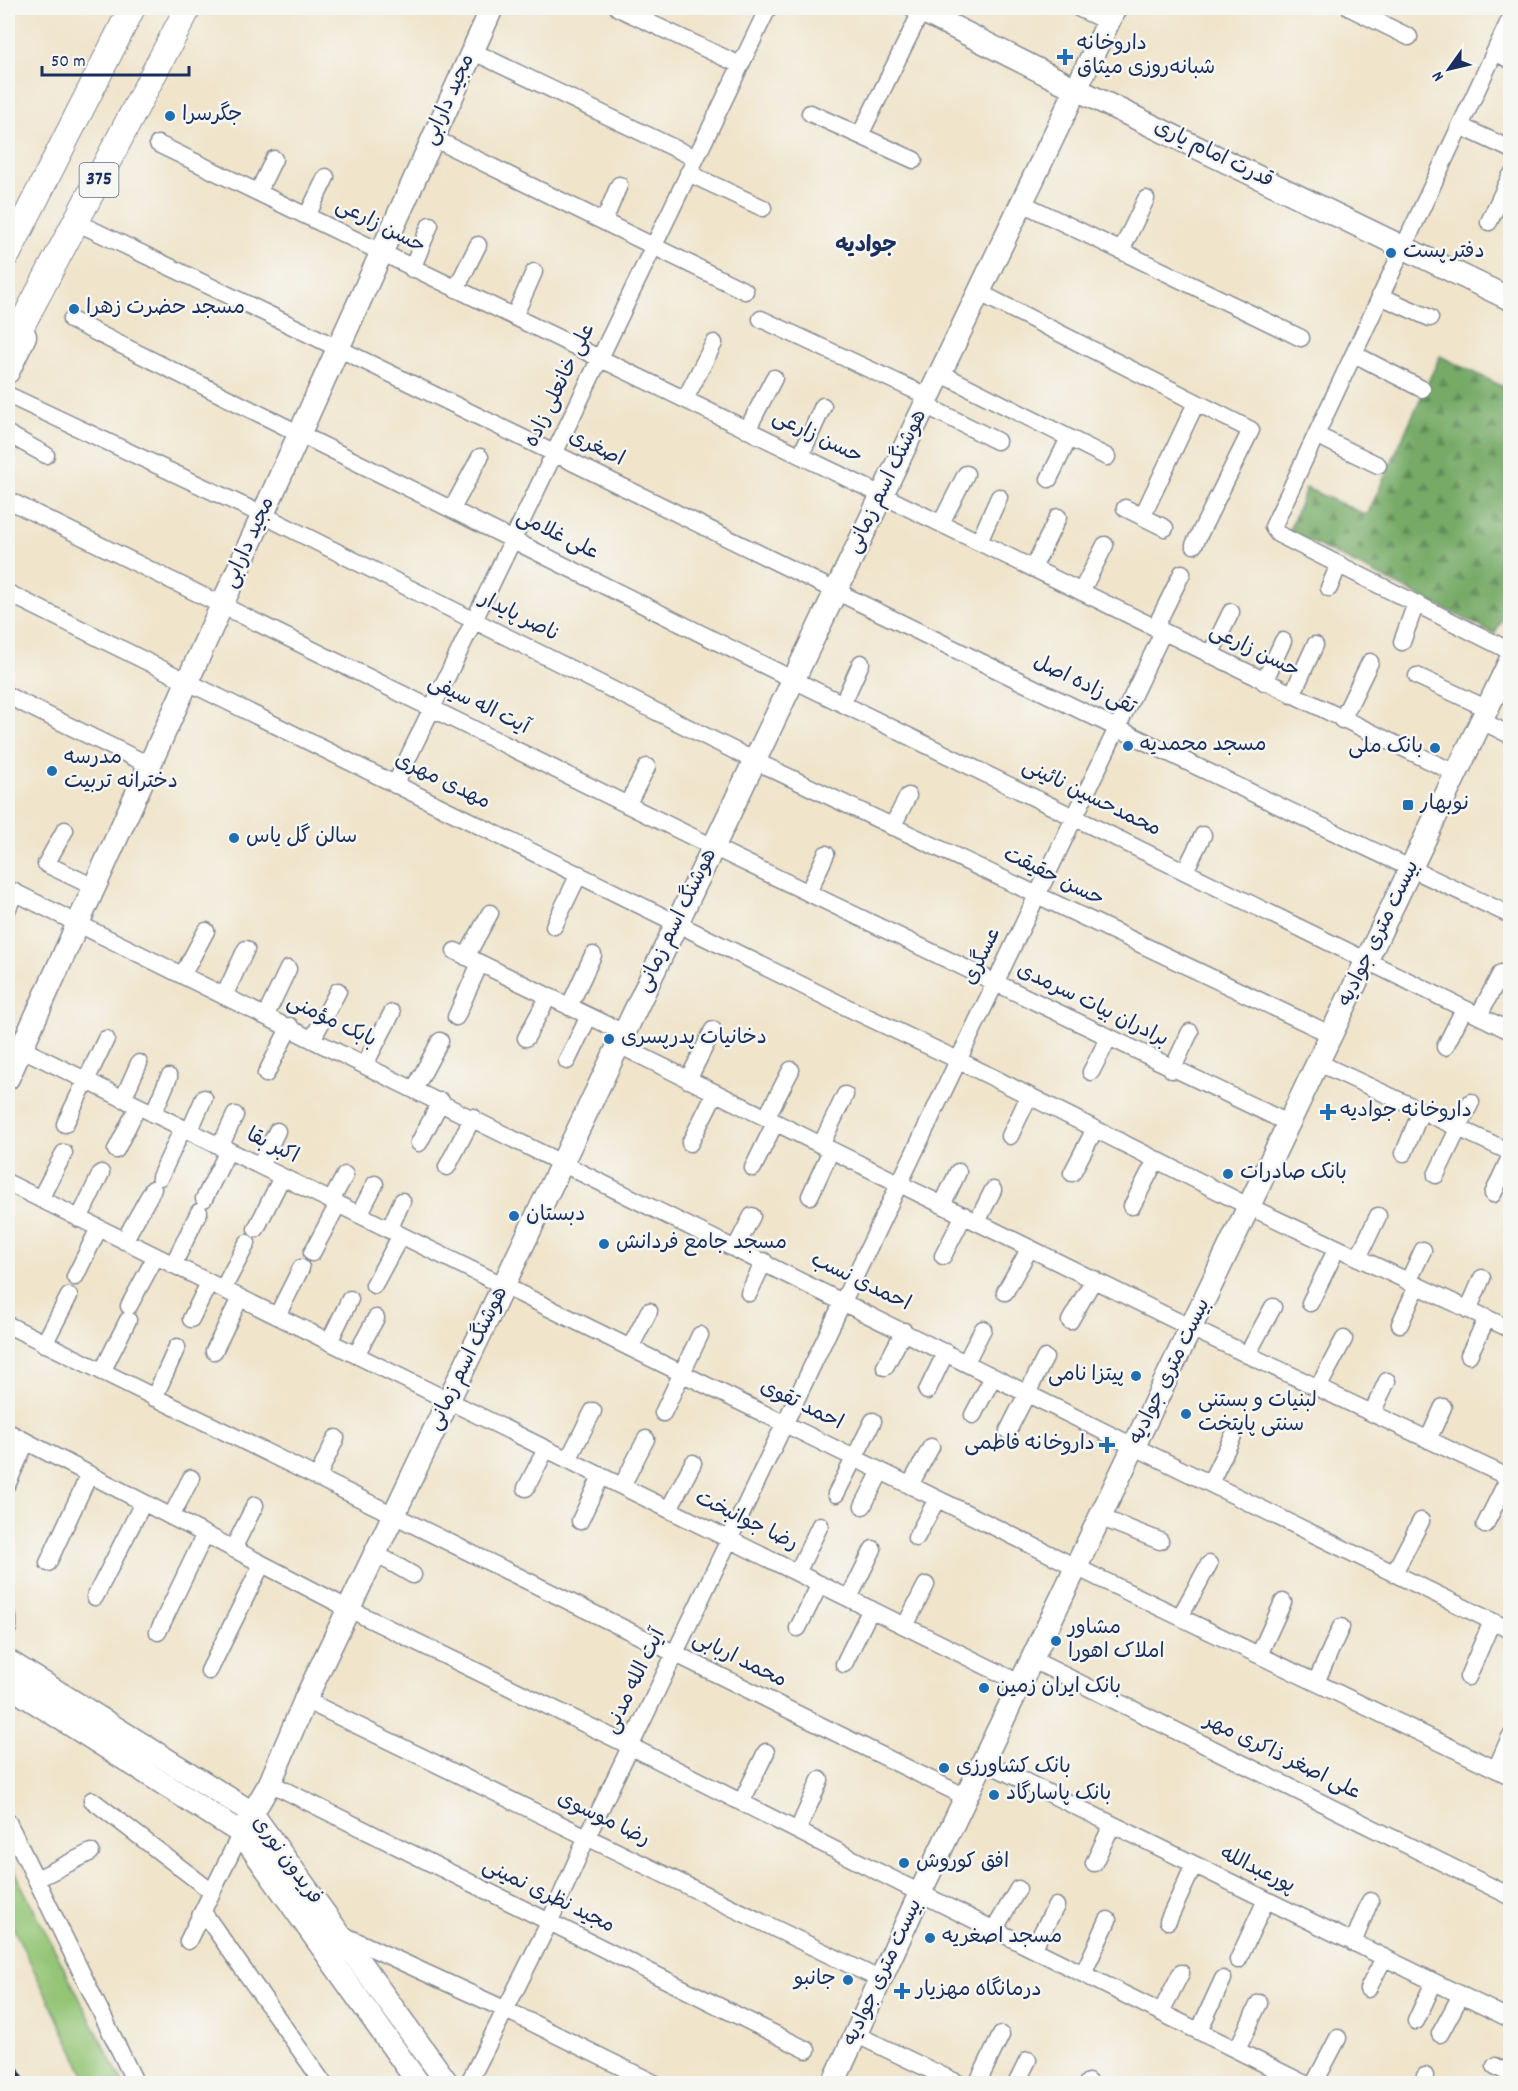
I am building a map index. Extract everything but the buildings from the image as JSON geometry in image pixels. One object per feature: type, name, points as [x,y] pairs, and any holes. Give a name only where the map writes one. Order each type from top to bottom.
[{"type":"main road","name":"375","points":[[8,253],[132,8]]},
{"type":"main road","name":"375","points":[[8,351],[188,8]]},
{"type":"main road","points":[[8,233],[47,172]]},
{"type":"street","name":"مجید دارابی","points":[[8,1078],[14,1046],[78,922],[492,8]]},
{"type":"street","points":[[618,8],[740,65]]},
{"type":"street","name":"علی خانعلی زاده","points":[[395,785],[768,8]]},
{"type":"street","points":[[1078,8],[1112,15]]},
{"type":"street","points":[[1350,8],[1410,37]]},
{"type":"street","points":[[860,135],[919,9]]},
{"type":"street","name":"قدرت امام یاری","points":[[919,9],[1076,89],[1510,299]]},
{"type":"street","name":"هوشنگ اسم زمانی","points":[[241,1833],[251,1812],[270,1783],[306,1700],[393,1516],[1112,15]]},
{"type":"street","points":[[1510,19],[1273,528],[1278,534],[1510,651]]},
{"type":"street","points":[[472,51],[695,158]]},
{"type":"street","points":[[1495,52],[1510,60]]},
{"type":"street","points":[[810,113],[914,160]]},
{"type":"street","points":[[1460,126],[1510,149]]},
{"type":"street","points":[[433,138],[746,291]]},
{"type":"street","name":"حسن زارعی","points":[[158,144],[1457,774]]},
{"type":"street","points":[[258,192],[274,159]]},
{"type":"street","points":[[688,173],[763,208]]},
{"type":"street","points":[[307,216],[326,177]]},
{"type":"street","points":[[1489,222],[1510,177]]},
{"type":"street","points":[[604,221],[619,185]]},
{"type":"street","points":[[8,372],[91,194]]},
{"type":"street","points":[[1121,251],[1146,199]]},
{"type":"street","points":[[1022,203],[1301,338]]},
{"type":"street","name":"اصغری","points":[[78,223],[338,347],[834,592]]},
{"type":"street","points":[[412,269],[430,225]]},
{"type":"street","points":[[456,289],[478,245]]},
{"type":"street","points":[[514,317],[534,272]]},
{"type":"street","points":[[980,293],[1251,430],[1194,545]]},
{"type":"street","points":[[1380,296],[1430,318]]},
{"type":"street","points":[[761,318],[927,401],[997,441]]},
{"type":"street","name":"علی غلامی","points":[[71,320],[794,680]]},
{"type":"street","points":[[685,399],[714,343]]},
{"type":"street","points":[[1354,354],[1422,389]]},
{"type":"street","points":[[940,373],[1107,457]]},
{"type":"street","points":[[747,430],[774,378]]},
{"type":"street","name":"ناصر پایدار","points":[[8,395],[262,514],[755,761]]},
{"type":"street","points":[[1142,517],[1196,403]]},
{"type":"street","points":[[801,455],[823,406]]},
{"type":"street","points":[[8,434],[46,455]]},
{"type":"street","points":[[1316,435],[1378,465]]},
{"type":"street","points":[[1049,479],[1069,438]]},
{"type":"street","points":[[452,509],[480,456]]},
{"type":"street","points":[[941,523],[966,474]]},
{"type":"street","points":[[979,542],[999,497]]},
{"type":"street","name":"آیت اله سیفی","points":[[8,500],[714,847]]},
{"type":"street","points":[[1125,508],[1165,528]]},
{"type":"street","points":[[1033,568],[1058,517]]},
{"type":"street","points":[[1082,592],[1105,545]]},
{"type":"street","points":[[1329,588],[1339,564]]},
{"type":"street","name":"عسگری","points":[[843,1300],[1118,728],[1182,573]]},
{"type":"street","name":"تقی زاده اصل","points":[[834,592],[1510,915]]},
{"type":"street","name":"مهدی مهری","points":[[8,593],[186,683],[958,1060],[1250,1207],[1510,1329]]},
{"type":"street","points":[[1402,642],[1416,603]]},
{"type":"street","points":[[1210,655],[1231,612]]},
{"type":"street","points":[[1264,682],[1283,641]]},
{"type":"street","points":[[1292,695],[1315,645]]},
{"type":"street","points":[[1342,720],[1370,662]]},
{"type":"street","name":"بیست متری جوادیه","points":[[833,2084],[920,1893],[968,1798],[1193,1329],[1510,662]]},
{"type":"street","points":[[843,704],[861,663]]},
{"type":"street","points":[[1417,676],[1485,715],[1510,735]]},
{"type":"street","name":"محمدحسین نائینی","points":[[794,680],[1510,1030]]},
{"type":"street","points":[[8,696],[149,765]]},
{"type":"street","name":"حسن حقیقت","points":[[755,761],[1332,1035]]},
{"type":"street","points":[[627,805],[647,767]]},
{"type":"street","points":[[892,827],[908,796]]},
{"type":"street","points":[[65,830],[46,864],[94,887]]},
{"type":"street","points":[[1186,870],[1203,835]]},
{"type":"street","name":"برادران بیات سرمدی","points":[[714,847],[1172,1070],[1290,1124]]},
{"type":"street","points":[[808,893],[826,854]]},
{"type":"street","points":[[554,926],[579,874]]},
{"type":"street","points":[[8,908],[11,890]]},
{"type":"street","name":"بابک مؤمنی","points":[[11,890],[563,1162]]},
{"type":"street","points":[[456,1017],[467,957],[489,913]]},
{"type":"street","points":[[183,974],[206,931]]},
{"type":"street","points":[[225,994],[246,949]]},
{"type":"street","points":[[569,1007],[592,955]]},
{"type":"street","points":[[467,957],[589,1016],[688,1080],[1193,1329],[1510,1478],[1485,1525]]},
{"type":"street","points":[[266,1015],[288,969]]},
{"type":"street","points":[[1445,1047],[1501,973]]},
{"type":"street","points":[[313,1038],[338,991]]},
{"type":"street","points":[[526,1038],[548,997]]},
{"type":"street","points":[[365,1064],[392,1013]]},
{"type":"street","points":[[567,1060],[589,1016]]},
{"type":"street","points":[[266,1074],[290,1026]]},
{"type":"street","points":[[688,1080],[713,1030]]},
{"type":"street","points":[[1172,1070],[1190,1032]]},
{"type":"street","points":[[65,1124],[106,1039]]},
{"type":"street","points":[[1091,1072],[1108,1039]]},
{"type":"street","points":[[415,1088],[440,1041]]},
{"type":"street","name":"اکبر بقا","points":[[14,1046],[504,1286]]},
{"type":"street","points":[[138,1106],[139,1063]]},
{"type":"street","points":[[1318,1063],[1510,1154],[1493,1194]]},
{"type":"street","points":[[753,1168],[791,1070]]},
{"type":"street","points":[[116,1150],[138,1106],[169,1077]]},
{"type":"street","points":[[690,1143],[716,1093]]},
{"type":"street","points":[[810,1196],[845,1095]]},
{"type":"street","points":[[1010,1136],[1029,1096]]},
{"type":"street","points":[[124,1241],[204,1098]]},
{"type":"street","points":[[419,1143],[441,1101]]},
{"type":"street","points":[[1436,1175],[1471,1102]]},
{"type":"street","points":[[1404,1153],[1421,1111]]},
{"type":"street","points":[[173,1265],[202,1205],[235,1115]]},
{"type":"street","points":[[447,1167],[473,1117]]},
{"type":"street","points":[[1072,1173],[1095,1129]]},
{"type":"street","points":[[260,1166],[277,1131]]},
{"type":"street","points":[[40,1199],[64,1153]]},
{"type":"street","points":[[1131,1206],[1156,1160]]},
{"type":"street","name":"احمدی نسب","points":[[563,1162],[904,1330],[993,1377],[1510,1630]]},
{"type":"street","points":[[942,1205],[958,1172]]},
{"type":"street","points":[[79,1219],[101,1173]]},
{"type":"street","points":[[312,1253],[345,1175]]},
{"type":"street","points":[[191,1319],[252,1236],[282,1177]]},
{"type":"street","name":"رضا جوانبخت","points":[[8,1183],[1022,1684]]},
{"type":"street","points":[[359,1215],[375,1185]]},
{"type":"street","points":[[943,1256],[993,1190]]},
{"type":"street","points":[[374,1286],[395,1232],[402,1201]]},
{"type":"street","points":[[736,1247],[752,1216]]},
{"type":"street","points":[[1358,1258],[1378,1216]]},
{"type":"street","points":[[75,1277],[99,1228]]},
{"type":"street","points":[[1005,1292],[1030,1248]]},
{"type":"street","points":[[1310,1303],[1337,1248]]},
{"type":"street","points":[[1400,1324],[1423,1250]]},
{"type":"street","points":[[102,1372],[156,1256]]},
{"type":"street","points":[[749,1293],[764,1261]]},
{"type":"street","points":[[277,1316],[301,1268]]},
{"type":"street","points":[[1468,1310],[1482,1278]]},
{"type":"street","points":[[1070,1322],[1094,1279]]},
{"type":"street","name":"احمد تقوی","points":[[504,1286],[1078,1568],[1504,1772]]},
{"type":"street","points":[[45,1344],[69,1296]]},
{"type":"street","points":[[214,1351],[240,1298]]},
{"type":"street","points":[[329,1342],[350,1299]]},
{"type":"street","name":"آیت‌ الله مدنی","points":[[468,2084],[504,2008],[549,1923],[587,1837],[843,1300]]},
{"type":"street","points":[[1247,1355],[1273,1307]]},
{"type":"street","points":[[630,1348],[649,1311]]},
{"type":"street","points":[[356,1355],[376,1318]]},
{"type":"street","points":[[1469,1355],[1487,1318]]},
{"type":"street","name":"محمد اربابی","points":[[8,1325],[968,1798]]},
{"type":"street","points":[[966,1362],[983,1329]]},
{"type":"street","points":[[885,1367],[904,1330]]},
{"type":"street","points":[[663,1413],[700,1335]]},
{"type":"street","points":[[1318,1388],[1344,1339]]},
{"type":"street","points":[[153,1398],[177,1347]]},
{"type":"street","points":[[927,1391],[946,1352]]},
{"type":"street","points":[[1008,1431],[1045,1358]]},
{"type":"street","points":[[973,1415],[993,1377]]},
{"type":"street","points":[[1372,1413],[1387,1381]]},
{"type":"street","points":[[1428,1440],[1443,1407]]},
{"type":"street","points":[[568,1460],[593,1411]]},
{"type":"street","points":[[836,1494],[873,1421]]},
{"type":"street","points":[[8,1432],[349,1609],[742,1801],[920,1893],[1305,2084]]},
{"type":"street","points":[[1210,1483],[1233,1436]]},
{"type":"street","points":[[317,1478],[336,1438]]},
{"type":"street","points":[[622,1486],[646,1439]]},
{"type":"street","points":[[8,1483],[26,1442]]},
{"type":"street","points":[[910,1485],[931,1447]]},
{"type":"street","points":[[526,1488],[546,1449]]},
{"type":"street","points":[[669,1509],[693,1463]]},
{"type":"street","points":[[863,1506],[881,1471]]},
{"type":"street","points":[[48,1563],[89,1475]]},
{"type":"street","points":[[580,1521],[601,1476]]},
{"type":"street","points":[[171,1516],[191,1478]]},
{"type":"street","points":[[916,1538],[938,1499]]},
{"type":"street","points":[[95,1597],[143,1503]]},
{"type":"street","points":[[233,1549],[255,1505]]},
{"type":"street","points":[[1102,1518],[1160,1541]]},
{"type":"street","points":[[1394,1573],[1421,1521]]},
{"type":"street","points":[[797,1573],[820,1525]]},
{"type":"street","points":[[158,1632],[205,1534]]},
{"type":"street","points":[[849,1598],[873,1549]]},
{"type":"street","points":[[376,1554],[413,1575]]},
{"type":"street","points":[[209,1671],[262,1564]]},
{"type":"street","points":[[1180,1617],[1209,1564]]},
{"type":"street","points":[[798,1628],[820,1584]]},
{"type":"street","points":[[905,1626],[926,1585]]},
{"type":"street","points":[[1259,1655],[1283,1602]]},
{"type":"street","points":[[844,1664],[871,1609]]},
{"type":"street","points":[[8,1617],[8,1628]]},
{"type":"street","points":[[1468,1677],[1492,1621]]},
{"type":"street","points":[[1316,1682],[1341,1627]]},
{"type":"street","name":"علی اصغر ذاکری مهر","points":[[1034,1660],[1510,1896]]},
{"type":"street","name":"فریدون نوری","points":[[8,1661],[251,1812],[448,2084]]},
{"type":"street","name":"فریدون نوری","points":[[8,1685],[241,1833],[419,2084]]},
{"type":"street","name":"رضا موسوی","points":[[306,1700],[881,1980]]},
{"type":"street","points":[[1504,1772],[1510,1737]]},
{"type":"street","points":[[742,1801],[766,1752]]},
{"type":"street","name":"پورعبدالله","points":[[985,1762],[1510,2019]]},
{"type":"street","points":[[798,1830],[819,1780]]},
{"type":"street","name":"مجید نظری نمینی","points":[[270,1783],[807,2050]]},
{"type":"street","points":[[92,1800],[212,1892]]},
{"type":"street","points":[[8,1822],[135,2084]]},
{"type":"street","points":[[1094,1863],[1112,1825]]},
{"type":"street","points":[[188,1941],[241,1833]]},
{"type":"street","points":[[37,1879],[92,1852]]},
{"type":"street","points":[[1168,1922],[1194,1865]]},
{"type":"street","points":[[994,1930],[1017,1889]]},
{"type":"street","points":[[1238,1960],[1266,1900]]},
{"type":"street","points":[[1353,1942],[1370,1901]]},
{"type":"street","points":[[1033,1949],[1056,1906]]},
{"type":"street","points":[[203,1912],[324,2084]]},
{"type":"street","points":[[1083,1974],[1108,1920]]},
{"type":"street","points":[[338,1932],[504,2008],[656,2084]]},
{"type":"street","points":[[1368,1989],[1384,1958]]},
{"type":"street","points":[[1161,2012],[1181,1973]]},
{"type":"street","points":[[1199,2031],[1223,1979]]},
{"type":"street","points":[[1416,2021],[1434,1982]]},
{"type":"street","points":[[1440,2034],[1461,1995]]},
{"type":"street","points":[[1237,2050],[1259,2003]]},
{"type":"street","points":[[855,2034],[960,2084]]},
{"type":"street","points":[[977,2084],[1001,2035]]},
{"type":"street","points":[[1314,2084],[1338,2037]]},
{"type":"street","points":[[1016,2084],[1028,2060]]},
{"type":"street","points":[[1495,2066],[1510,2074]]},
{"type":"green space","points":[[1440,356],[1510,390],[1510,602],[1495,634],[1289,531],[1306,488],[1367,515]]},
{"type":"green space","points":[[8,1859],[123,2083],[89,2083],[8,1917]]},
{"type":"railway","points":[[8,2053],[22,2084]]},
{"type":"place","name":"داروخانه شبانه‌روزی میثاق","points":[[1065,57]]},
{"type":"place","name":"جگرسرا","points":[[170,116]]},
{"type":"place","name":"دفتر پست","points":[[1391,253]]},
{"type":"place","name":"مسجد حضرت زهرا","points":[[74,309]]},
{"type":"place","name":"مسجد محمدیه","points":[[1128,746]]},
{"type":"place","name":"بانک ملی","points":[[1435,748]]},
{"type":"place","name":"مدرسه دخترانه تربیت","points":[[52,771]]},
{"type":"place","name":"نوبهار","points":[[1408,805]]},
{"type":"place","name":"سالن گل یاس","points":[[234,838]]},
{"type":"place","name":"دخانیات پدرپسری","points":[[609,1039]]},
{"type":"place","name":"داروخانه جوادیه","points":[[1328,1112]]},
{"type":"place","name":"بانک صادرات","points":[[1228,1174]]},
{"type":"place","name":"دبستان","points":[[514,1216]]},
{"type":"place","name":"مسجد جامع فردانش","points":[[604,1244]]},
{"type":"place","name":"پیتزا نامی","points":[[1136,1376]]},
{"type":"place","name":"لبنیات و بستنی سنتی پایتخت","points":[[1186,1414]]},
{"type":"place","name":"داروخانه فاطمی","points":[[1107,1445]]},
{"type":"place","name":"مشاور املاک اهورا","points":[[1056,1641]]},
{"type":"place","name":"بانک ایران زمین","points":[[984,1688]]},
{"type":"place","name":"بانک کشاورزی","points":[[944,1768]]},
{"type":"place","name":"بانک پاسارگاد","points":[[994,1795]]},
{"type":"place","name":"افق کوروش","points":[[904,1863]]},
{"type":"place","name":"مسجد اصغریه","points":[[930,1938]]},
{"type":"place","name":"جانبو","points":[[848,1980]]},
{"type":"place","name":"درمانگاه مهزیار","points":[[902,1991]]},
{"type":"district","name":"جوادیه","points":[[866,246]]}]
